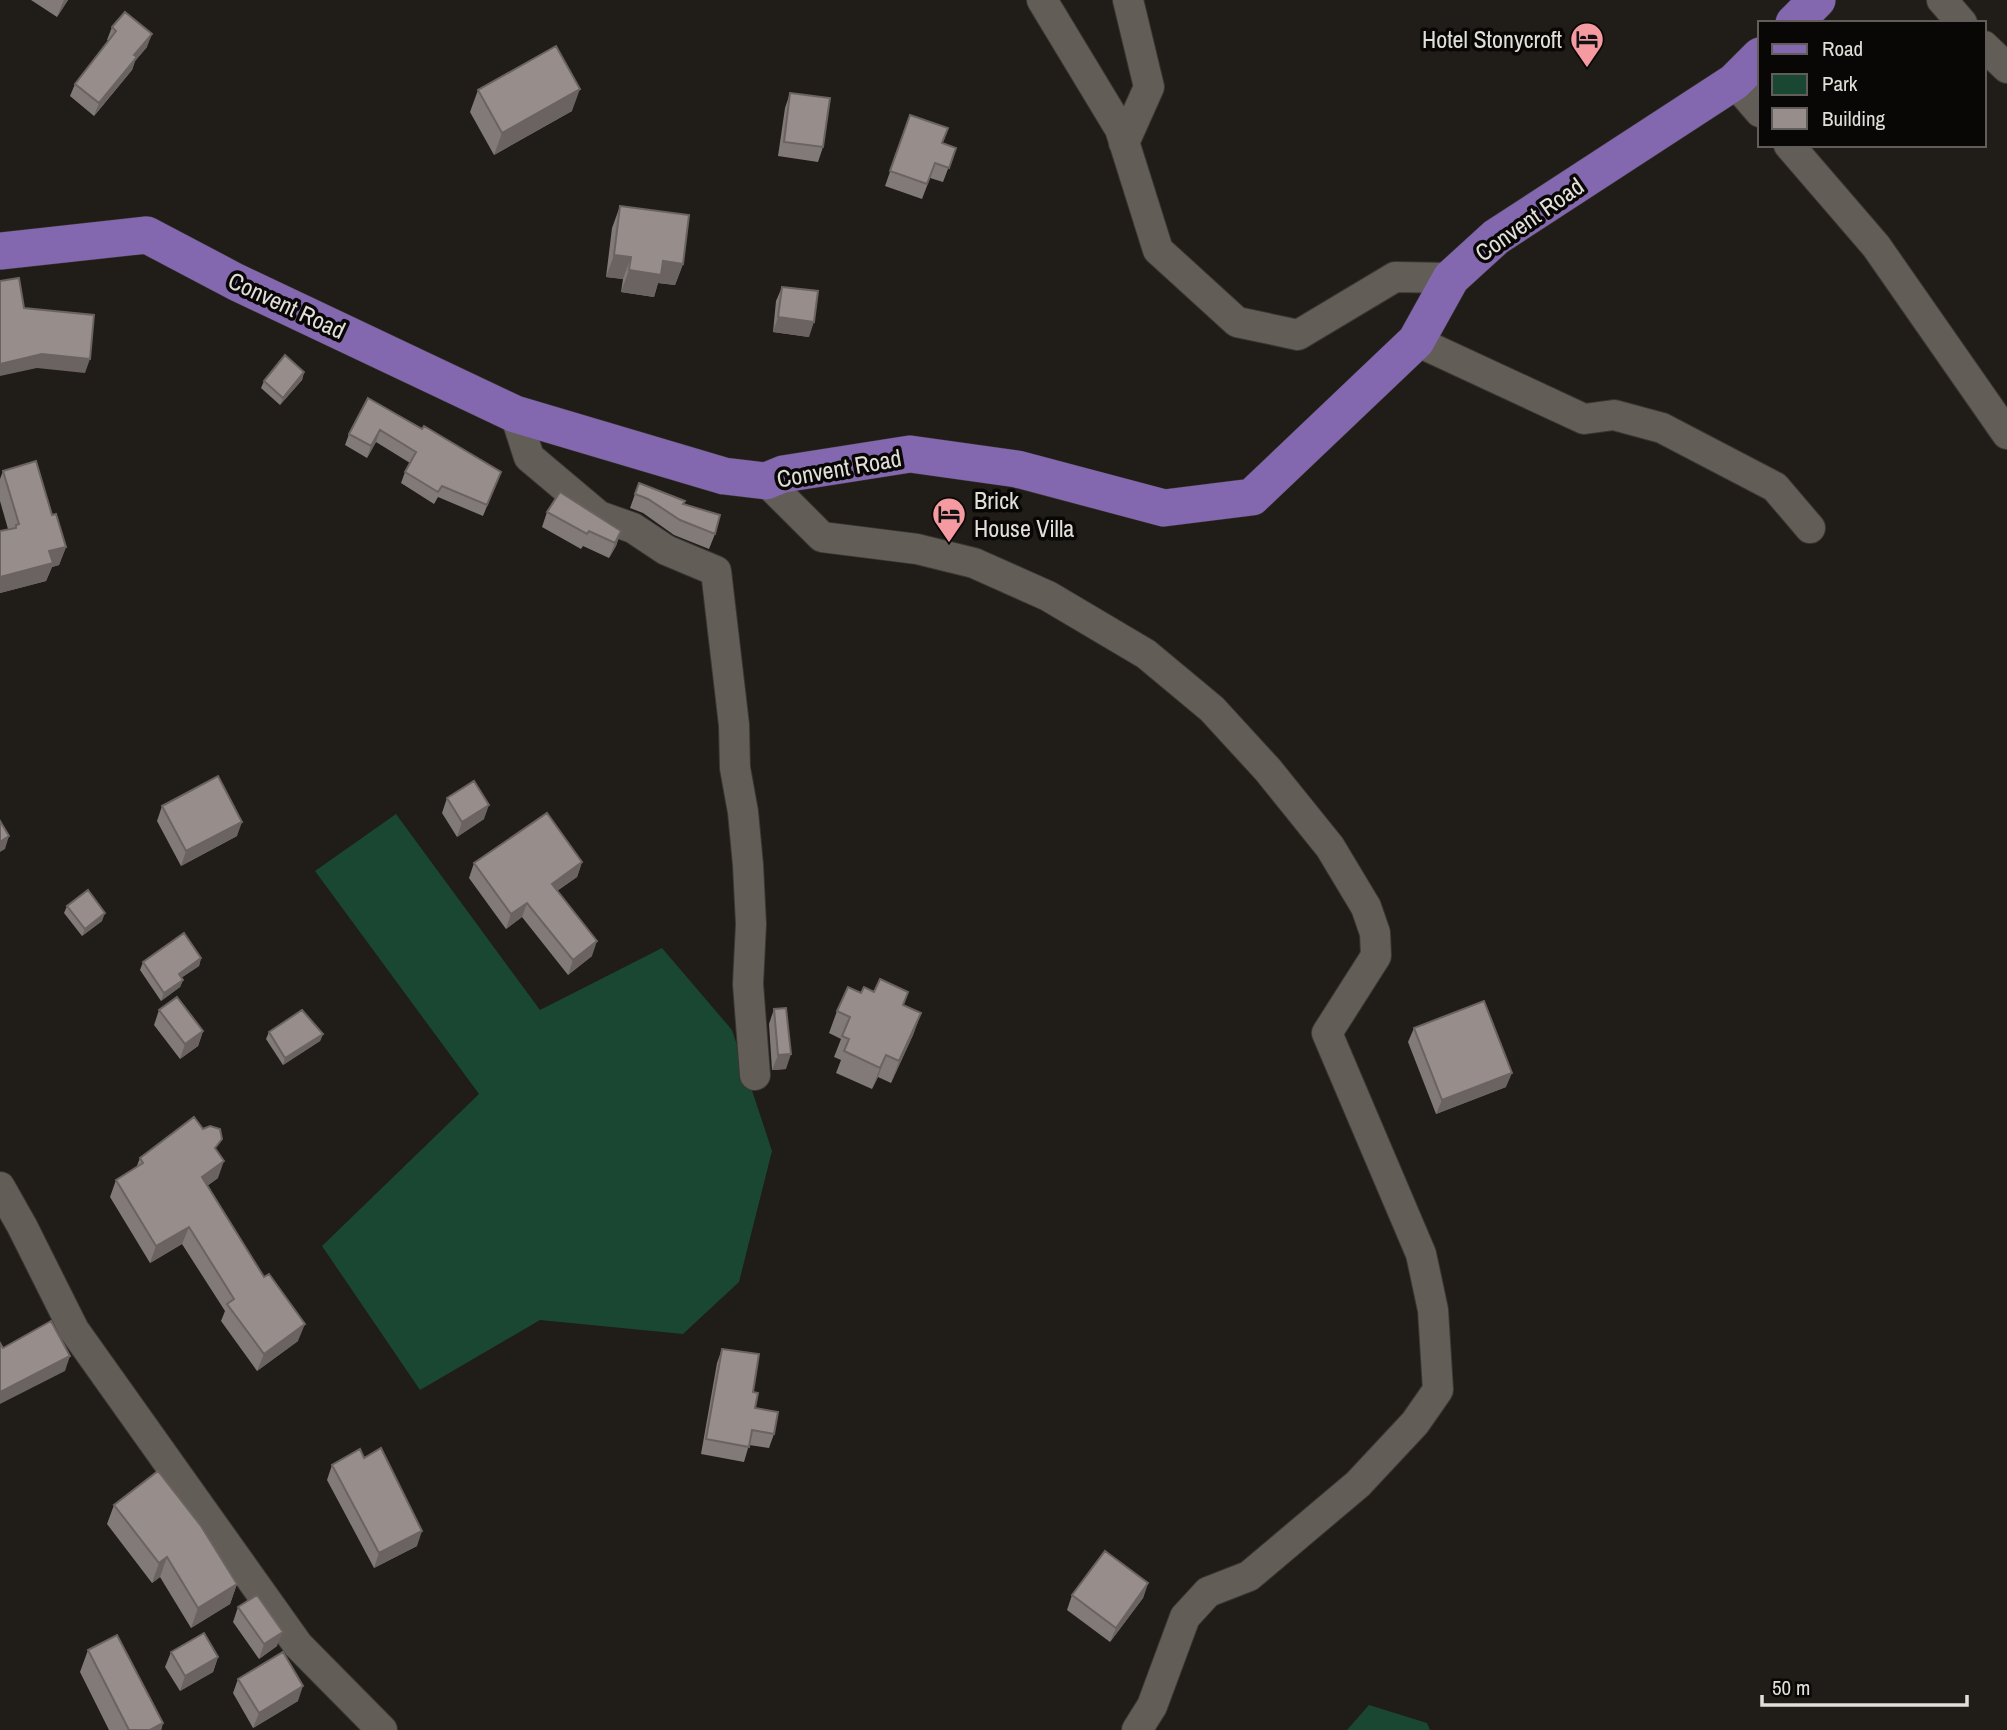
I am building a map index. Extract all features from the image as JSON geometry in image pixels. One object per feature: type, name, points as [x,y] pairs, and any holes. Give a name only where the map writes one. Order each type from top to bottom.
[{"type":"main road","points":[[1796,21],[1817,0]]},
{"type":"main road","name":"Convent Road","points":[[2,247],[147,235],[236,282],[515,414],[724,477],[766,481],[783,474],[910,454],[1017,469],[1164,508],[1252,497],[1416,341],[1451,278],[1496,237],[1734,82],[1758,58]]},
{"type":"street","points":[[1042,0],[1120,129],[1157,250],[1237,322],[1298,335],[1395,277],[1451,278]]},
{"type":"street","points":[[1124,143],[1149,87],[1128,0]]},
{"type":"street","points":[[1942,0],[1960,21]]},
{"type":"street","points":[[1986,48],[2007,68]]},
{"type":"street","points":[[1734,82],[1758,110]]},
{"type":"street","points":[[1791,147],[1876,246],[2007,434]]},
{"type":"street","points":[[1416,341],[1584,419],[1615,415],[1662,428],[1774,487],[1810,528]]},
{"type":"street","points":[[515,414],[529,457],[599,516],[633,528],[666,550],[716,570],[734,726],[735,768],[748,865],[751,924],[748,984],[755,1075]]},
{"type":"street","points":[[766,481],[822,537],[917,550],[974,563],[1048,596],[1146,654],[1212,709],[1268,770],[1330,847],[1366,907],[1375,933],[1376,956],[1327,1032],[1421,1254],[1433,1310],[1438,1390],[1415,1423],[1358,1484],[1250,1576],[1208,1592],[1185,1617],[1152,1706],[1137,1730]]},
{"type":"street","points":[[0,1187],[74,1331],[298,1645],[382,1730]]},
{"type":"green space","points":[[396,814],[540,1010],[662,948],[732,1030],[772,1151],[739,1282],[683,1334],[540,1320],[420,1390],[322,1246],[479,1094],[315,871]]},
{"type":"green space","points":[[1369,1705],[1427,1723],[1430,1730],[1347,1730]]},
{"type":"building","points":[[125,12],[152,34],[134,55],[137,57],[99,103],[75,84],[116,31],[112,27]]},
{"type":"building","points":[[556,46],[580,89],[502,133],[478,90]]},
{"type":"building","points":[[790,93],[830,98],[823,147],[784,142]]},
{"type":"building","points":[[910,115],[948,128],[942,143],[956,148],[949,168],[935,163],[927,184],[890,171]]},
{"type":"building","points":[[620,206],[689,215],[683,264],[663,261],[661,275],[629,270],[631,257],[614,255]]},
{"type":"building","points":[[19,278],[24,308],[94,315],[90,359],[42,354],[0,364],[0,281]]},
{"type":"building","points":[[782,287],[818,291],[814,322],[778,317]]},
{"type":"building","points":[[285,355],[304,372],[283,398],[264,381]]},
{"type":"building","points":[[368,398],[422,429],[424,426],[501,472],[487,505],[442,486],[438,492],[405,472],[416,452],[380,430],[371,446],[349,434]]},
{"type":"building","points":[[36,461],[52,515],[56,514],[66,547],[49,551],[53,563],[0,577],[0,531],[16,528],[19,524],[3,471]]},
{"type":"building","points":[[639,483],[685,501],[683,504],[720,515],[715,534],[680,520],[648,499],[635,494]]},
{"type":"building","points":[[560,492],[621,531],[615,543],[589,531],[587,534],[547,512]]},
{"type":"building","points":[[218,776],[242,822],[186,851],[162,806]]},
{"type":"building","points":[[474,781],[489,805],[462,822],[447,798]]},
{"type":"building","points":[[547,813],[582,862],[552,884],[597,941],[573,960],[527,903],[511,914],[474,863]]},
{"type":"building","points":[[0,821],[9,836],[0,842]]},
{"type":"building","points":[[88,890],[105,913],[85,929],[67,906]]},
{"type":"building","points":[[184,933],[201,958],[179,974],[183,980],[164,993],[143,962]]},
{"type":"building","points":[[880,979],[908,992],[903,1005],[921,1013],[899,1061],[886,1055],[880,1068],[844,1051],[849,1039],[842,1036],[850,1017],[837,1011],[848,987],[861,993],[864,987],[874,992]]},
{"type":"building","points":[[177,997],[203,1031],[185,1044],[159,1010]]},
{"type":"building","points":[[1484,1001],[1512,1073],[1442,1100],[1414,1028]]},
{"type":"building","points":[[786,1008],[791,1054],[778,1055],[774,1009]]},
{"type":"building","points":[[302,1010],[323,1034],[285,1058],[269,1032]]},
{"type":"building","points":[[194,1117],[203,1129],[210,1126],[220,1129],[222,1139],[215,1148],[224,1161],[202,1177],[264,1277],[269,1274],[305,1324],[264,1354],[227,1304],[234,1299],[189,1227],[156,1246],[116,1180],[143,1163],[140,1158]]},
{"type":"building","points":[[51,1321],[70,1356],[0,1392],[0,1343],[3,1348]]},
{"type":"building","points":[[722,1349],[759,1354],[753,1392],[758,1393],[755,1408],[778,1412],[774,1434],[752,1430],[749,1447],[706,1439]]},
{"type":"building","points":[[381,1448],[422,1531],[379,1553],[332,1465],[360,1449],[364,1458]]},
{"type":"building","points":[[158,1471],[201,1526],[237,1584],[198,1608],[167,1557],[159,1563],[114,1505]]},
{"type":"building","points":[[1105,1551],[1148,1583],[1116,1628],[1072,1595]]},
{"type":"building","points":[[257,1595],[283,1632],[264,1644],[238,1607]]},
{"type":"building","points":[[204,1633],[218,1657],[185,1676],[171,1652]]},
{"type":"building","points":[[117,1635],[163,1723],[150,1730],[129,1730],[88,1650]]},
{"type":"building","points":[[283,1652],[303,1686],[259,1713],[238,1679]]},
{"type":"place","name":"Hotel Stonycroft","points":[[1587,69]]},
{"type":"place","name":"Brick House Villa","points":[[949,544]]}]
